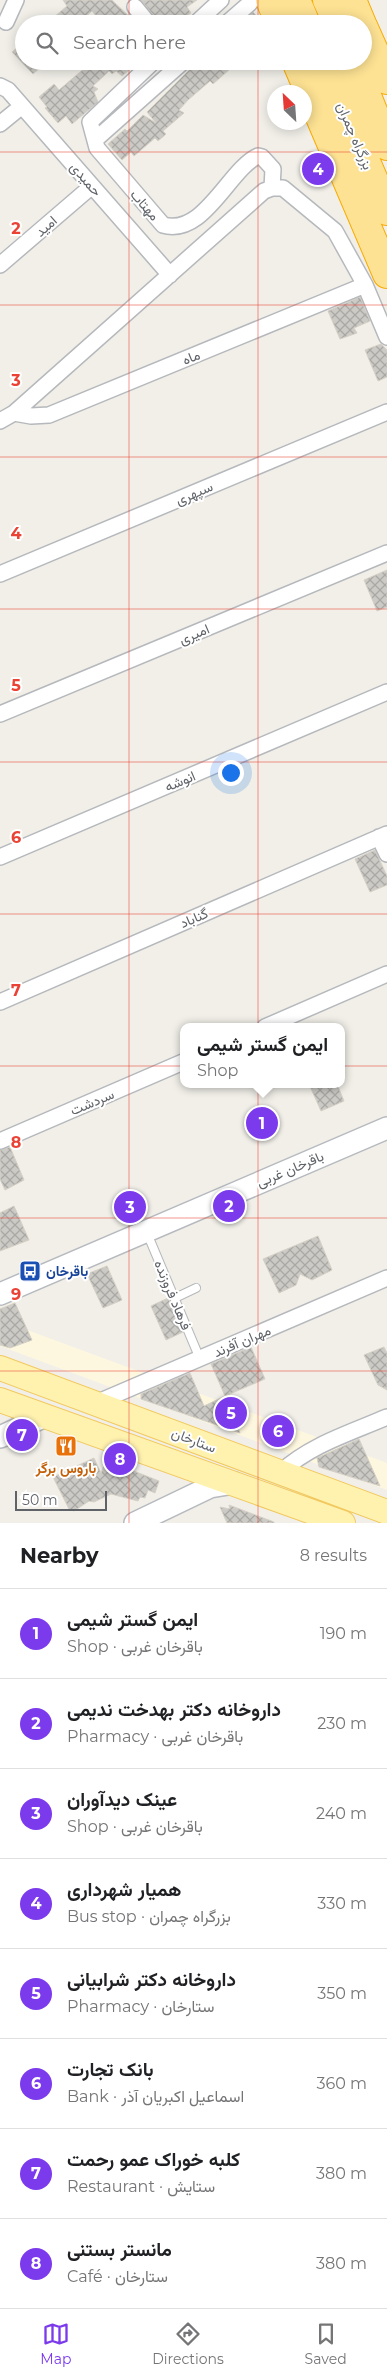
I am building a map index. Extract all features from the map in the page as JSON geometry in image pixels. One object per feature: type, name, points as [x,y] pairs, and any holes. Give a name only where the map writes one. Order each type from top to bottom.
[{"type":"highway","points":[[296,0],[302,15]]},
{"type":"highway","points":[[327,0],[334,15]]},
{"type":"highway","points":[[352,0],[359,15]]},
{"type":"highway","points":[[260,2],[272,15]]},
{"type":"highway","points":[[372,46],[387,80]]},
{"type":"highway","name":"بزرگراه چمران","points":[[300,70],[379,270]]},
{"type":"highway","name":"بزرگراه چمران","points":[[327,70],[387,210]]},
{"type":"highway","name":"بزرگراه چمران","points":[[357,70],[387,146]]},
{"type":"main road","name":"باقرخان غربی","points":[[0,1294],[387,1128]]},
{"type":"main road","name":"ستارخان","points":[[0,1368],[208,1446],[382,1507]]},
{"type":"main road","name":"ستارخان","points":[[0,1400],[197,1478],[242,1486],[343,1523]]},
{"type":"main road","points":[[0,1437],[43,1417]]},
{"type":"main road","points":[[142,1521],[197,1478],[215,1468],[219,1463],[215,1451],[208,1446]]},
{"type":"main road","points":[[242,1486],[247,1480],[248,1472],[257,1463]]},
{"type":"street","points":[[6,22],[16,0]]},
{"type":"street","points":[[205,15],[221,0]]},
{"type":"street","points":[[240,15],[260,2]]},
{"type":"street","points":[[135,7],[142,15]]},
{"type":"street","name":"مهتاب","points":[[145,70],[90,122],[96,148],[163,225],[172,228],[181,226],[206,210],[258,156],[262,157],[273,169],[272,188]]},
{"type":"street","points":[[95,140],[174,70]]},
{"type":"street","name":"حمیدی","points":[[3,89],[22,106],[170,275]]},
{"type":"street","points":[[0,124],[22,106]]},
{"type":"street","name":"امید","points":[[0,265],[92,186]]},
{"type":"street","points":[[0,421],[14,413],[264,191],[272,188],[283,188],[379,270],[387,337]]},
{"type":"street","name":"ماه","points":[[14,413],[31,416],[49,415],[379,270]]},
{"type":"street","name":"سپهری","points":[[0,574],[387,412]]},
{"type":"street","name":"امیری","points":[[0,714],[387,554]]},
{"type":"street","name":"انوشه","points":[[0,857],[387,692]]},
{"type":"street","points":[[383,835],[387,854]]},
{"type":"street","name":"گناباد","points":[[0,1002],[383,835]]},
{"type":"street","points":[[274,1023],[387,974]]},
{"type":"street","name":"سردشت","points":[[0,1141],[180,1063]]},
{"type":"street","name":"مهران آفرند","points":[[96,1403],[387,1278]]},
{"type":"street","points":[[281,1472],[294,1460],[314,1448],[387,1417]]},
{"type":"lane","name":"فرهاد فروزنده","points":[[146,1231],[200,1358]]},
{"type":"lane","points":[[174,1298],[196,1288]]},
{"type":"shaded area","points":[[0,1320],[387,1463],[387,1490],[0,1346]]},
{"type":"building","points":[[63,0],[112,0],[128,15],[95,15],[92,11],[87,15],[56,15],[67,6]]},
{"type":"building","points":[[141,0],[197,0],[187,7],[191,13],[188,15],[154,15]]},
{"type":"building","points":[[29,70],[38,70],[33,74]]},
{"type":"building","points":[[82,70],[129,70],[122,76],[116,71],[112,74],[109,71],[93,86],[98,89],[94,92],[98,102],[72,124],[66,116],[58,123],[45,108],[47,107],[39,97],[54,84],[59,90]]},
{"type":"building","points":[[189,70],[229,70],[213,84],[210,81],[188,100],[179,110],[184,113],[163,131],[166,134],[158,141],[155,138],[134,156],[131,152],[122,160],[108,144],[125,129],[127,131],[143,115],[156,123],[147,112]]},
{"type":"building","points":[[360,297],[370,321],[354,328],[357,333],[340,339],[328,311]]},
{"type":"building","points":[[381,344],[387,350],[387,377],[378,381],[365,350]]},
{"type":"building","points":[[387,570],[387,607],[377,611],[364,580]]},
{"type":"building","points":[[375,850],[387,876],[387,885],[370,892],[355,859]]},
{"type":"building","points":[[311,1088],[339,1088],[344,1101],[321,1111]]},
{"type":"building","points":[[10,1147],[24,1180],[5,1190],[0,1179],[0,1150]]},
{"type":"building","points":[[14,1206],[29,1240],[0,1251],[0,1213]]},
{"type":"building","points":[[318,1236],[332,1270],[312,1280],[300,1274],[296,1285],[279,1293],[263,1259]]},
{"type":"building","points":[[107,1266],[122,1300],[103,1308],[87,1274]]},
{"type":"building","points":[[168,1298],[183,1332],[166,1340],[151,1306]]},
{"type":"building","points":[[15,1303],[32,1340],[10,1348],[0,1345],[0,1309]]},
{"type":"building","points":[[251,1347],[265,1379],[225,1396],[211,1364]]},
{"type":"building","points":[[384,1347],[387,1353],[387,1390],[378,1385],[364,1355]]},
{"type":"building","points":[[190,1373],[204,1406],[225,1396],[240,1433],[141,1399],[141,1394]]},
{"type":"building","points":[[359,1439],[380,1486],[319,1467],[317,1458]]},
{"type":"building","points":[[94,1458],[101,1473],[106,1460],[159,1481],[155,1493],[148,1490],[145,1498],[140,1497],[138,1501],[111,1494],[94,1502],[89,1501],[74,1511],[69,1509],[53,1477]]},
{"type":"building","points":[[229,1505],[274,1523],[227,1523],[220,1507],[230,1509]]},
{"type":"place","name":"همیار شهرداری","points":[[318,169]]},
{"type":"place","name":"ایمن گستر شیمی","points":[[262,1123]]},
{"type":"place","name":"داروخانه دکتر بهدخت ندیمی","points":[[229,1206]]},
{"type":"place","name":"عینک دیدآوران","points":[[130,1207]]},
{"type":"place","name":"باقرخان","points":[[30,1271]]},
{"type":"place","name":"داروخانه دکتر شرابیانی","points":[[231,1413]]},
{"type":"place","name":"بانک تجارت","points":[[278,1431]]},
{"type":"place","name":"کلبه خوراک عمو رحمت","points":[[22,1435]]},
{"type":"place","name":"باروس برگر","points":[[66,1446]]},
{"type":"place","name":"مانستر بستنی","points":[[120,1459]]}]
